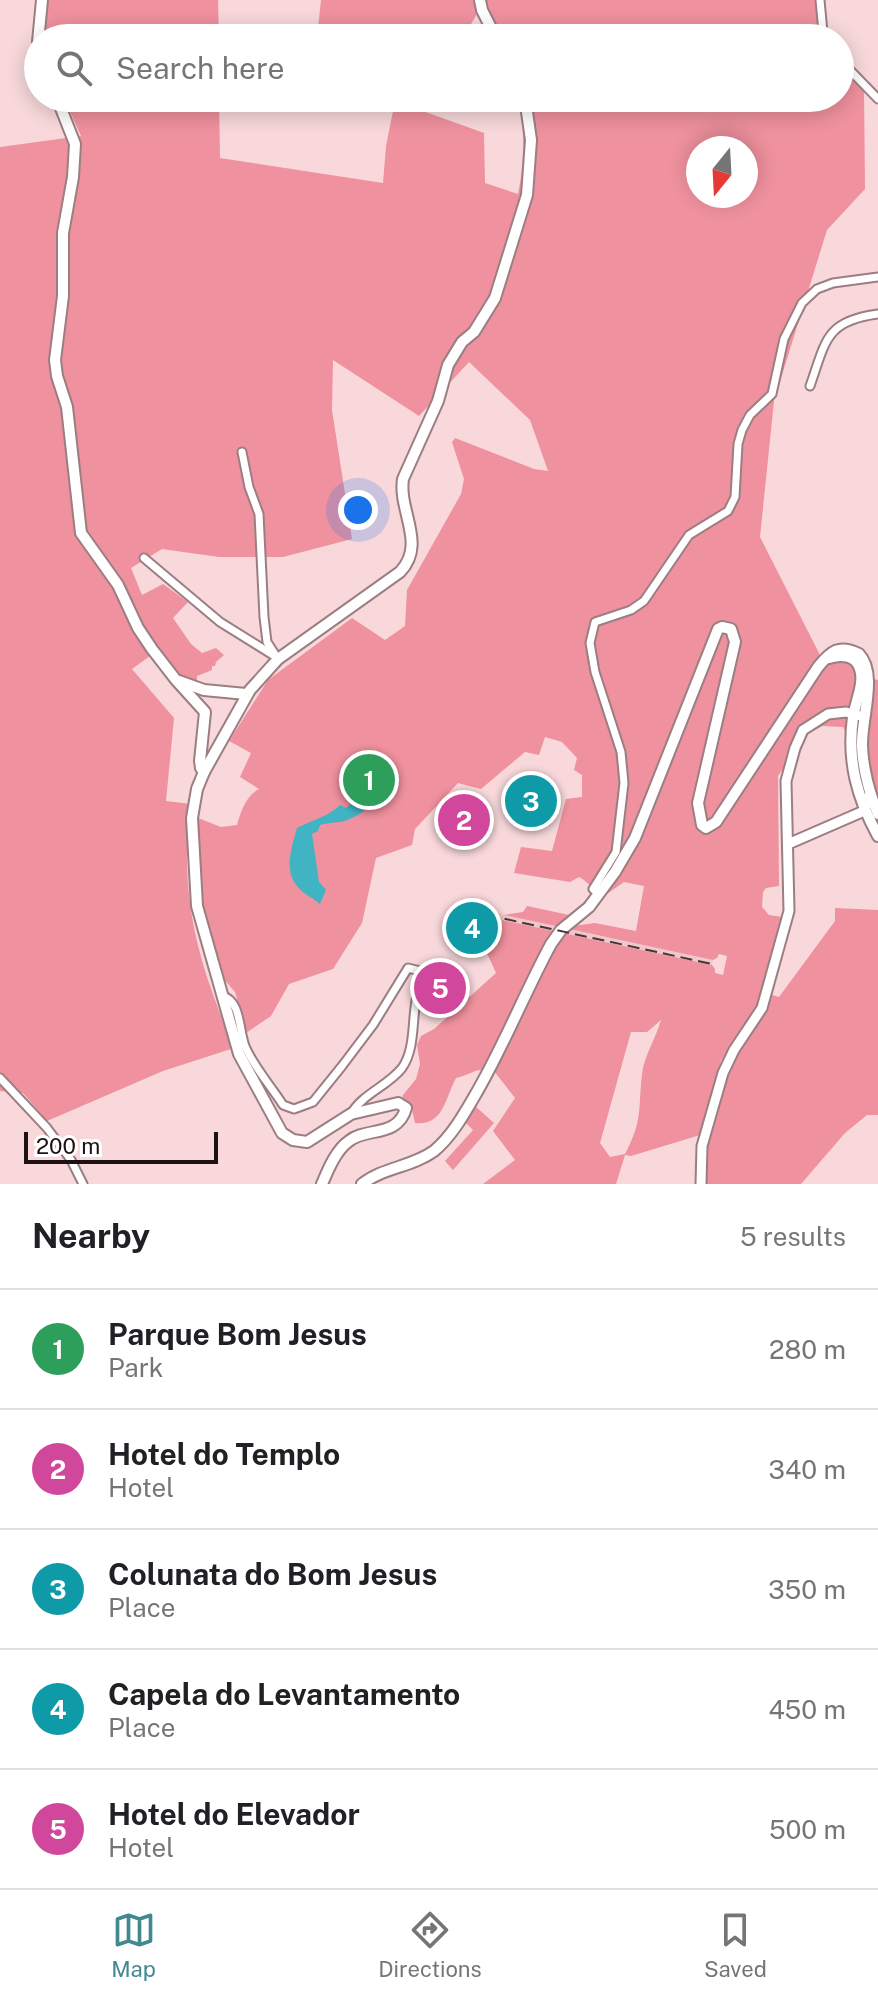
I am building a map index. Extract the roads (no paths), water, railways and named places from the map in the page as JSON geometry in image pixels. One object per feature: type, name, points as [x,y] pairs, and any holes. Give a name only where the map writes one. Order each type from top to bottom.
[{"type":"main road","points":[[40,24],[42,0]]},
{"type":"main road","points":[[480,0],[489,24]]},
{"type":"main road","points":[[62,112],[75,144],[73,177],[63,233],[63,296],[55,360],[67,407],[81,533],[118,585],[138,628],[176,680],[205,712],[200,761],[204,772]]},
{"type":"main road","points":[[322,1184],[348,1141],[389,1128],[406,1113],[406,1108],[398,1103],[351,1114],[307,1142],[293,1140],[282,1133],[239,1054],[197,906],[192,818],[197,789],[246,694],[278,659],[400,572],[409,562],[413,540],[402,490],[403,479],[438,401],[448,365],[495,298],[527,195],[531,140],[527,112]]},
{"type":"main road","points":[[362,1184],[378,1173],[424,1157],[448,1137],[499,1052],[551,944],[598,894],[635,838],[718,629],[731,629],[735,642],[698,803],[699,818],[706,828],[716,822],[824,660],[842,656],[858,665],[861,676],[852,760],[864,811],[878,836]]},
{"type":"main road","points":[[176,680],[204,690],[246,694]]},
{"type":"main road","points":[[859,715],[870,794],[878,814]]},
{"type":"street","points":[[820,0],[822,24]]},
{"type":"street","points":[[854,74],[878,99]]},
{"type":"street","points":[[598,894],[593,889],[616,852],[624,770],[595,672],[590,643],[595,622],[631,610],[644,601],[689,535],[728,511],[735,497],[738,444],[742,430],[750,415],[772,394],[784,339],[802,303],[817,289],[833,283],[878,277]]},
{"type":"street","points":[[810,386],[830,334],[841,323],[878,314]]},
{"type":"street","points":[[242,452],[249,487],[259,514],[267,642],[278,659]]},
{"type":"street","points":[[144,558],[220,622],[278,659]]},
{"type":"street","points":[[701,1184],[702,1146],[723,1073],[734,1050],[762,1008],[789,911],[786,781],[795,748],[803,730],[828,714],[859,715]]},
{"type":"street","points":[[788,844],[864,811],[870,794]]},
{"type":"street","points":[[223,996],[234,1004],[245,1046],[283,1105],[294,1109],[313,1102],[373,1025],[408,968],[420,971],[422,980],[410,1049],[403,1067],[351,1114]]},
{"type":"street","points":[[0,1078],[36,1114],[71,1160],[83,1184]]},
{"type":"water","points":[[380,786],[384,794],[363,811],[345,821],[320,825],[318,831],[312,834],[319,882],[326,890],[320,904],[293,881],[290,858],[297,828],[340,805],[346,808],[366,791]]},
{"type":"railway","points":[[487,915],[712,964]]},
{"type":"place","name":"Parque Bom Jesus","points":[[369,780]]},
{"type":"place","name":"Colunata do Bom Jesus","points":[[531,801]]},
{"type":"place","name":"Hotel do Templo","points":[[464,820]]},
{"type":"place","name":"Capela do Levantamento","points":[[472,928]]},
{"type":"place","name":"Hotel do Elevador","points":[[440,988]]}]
